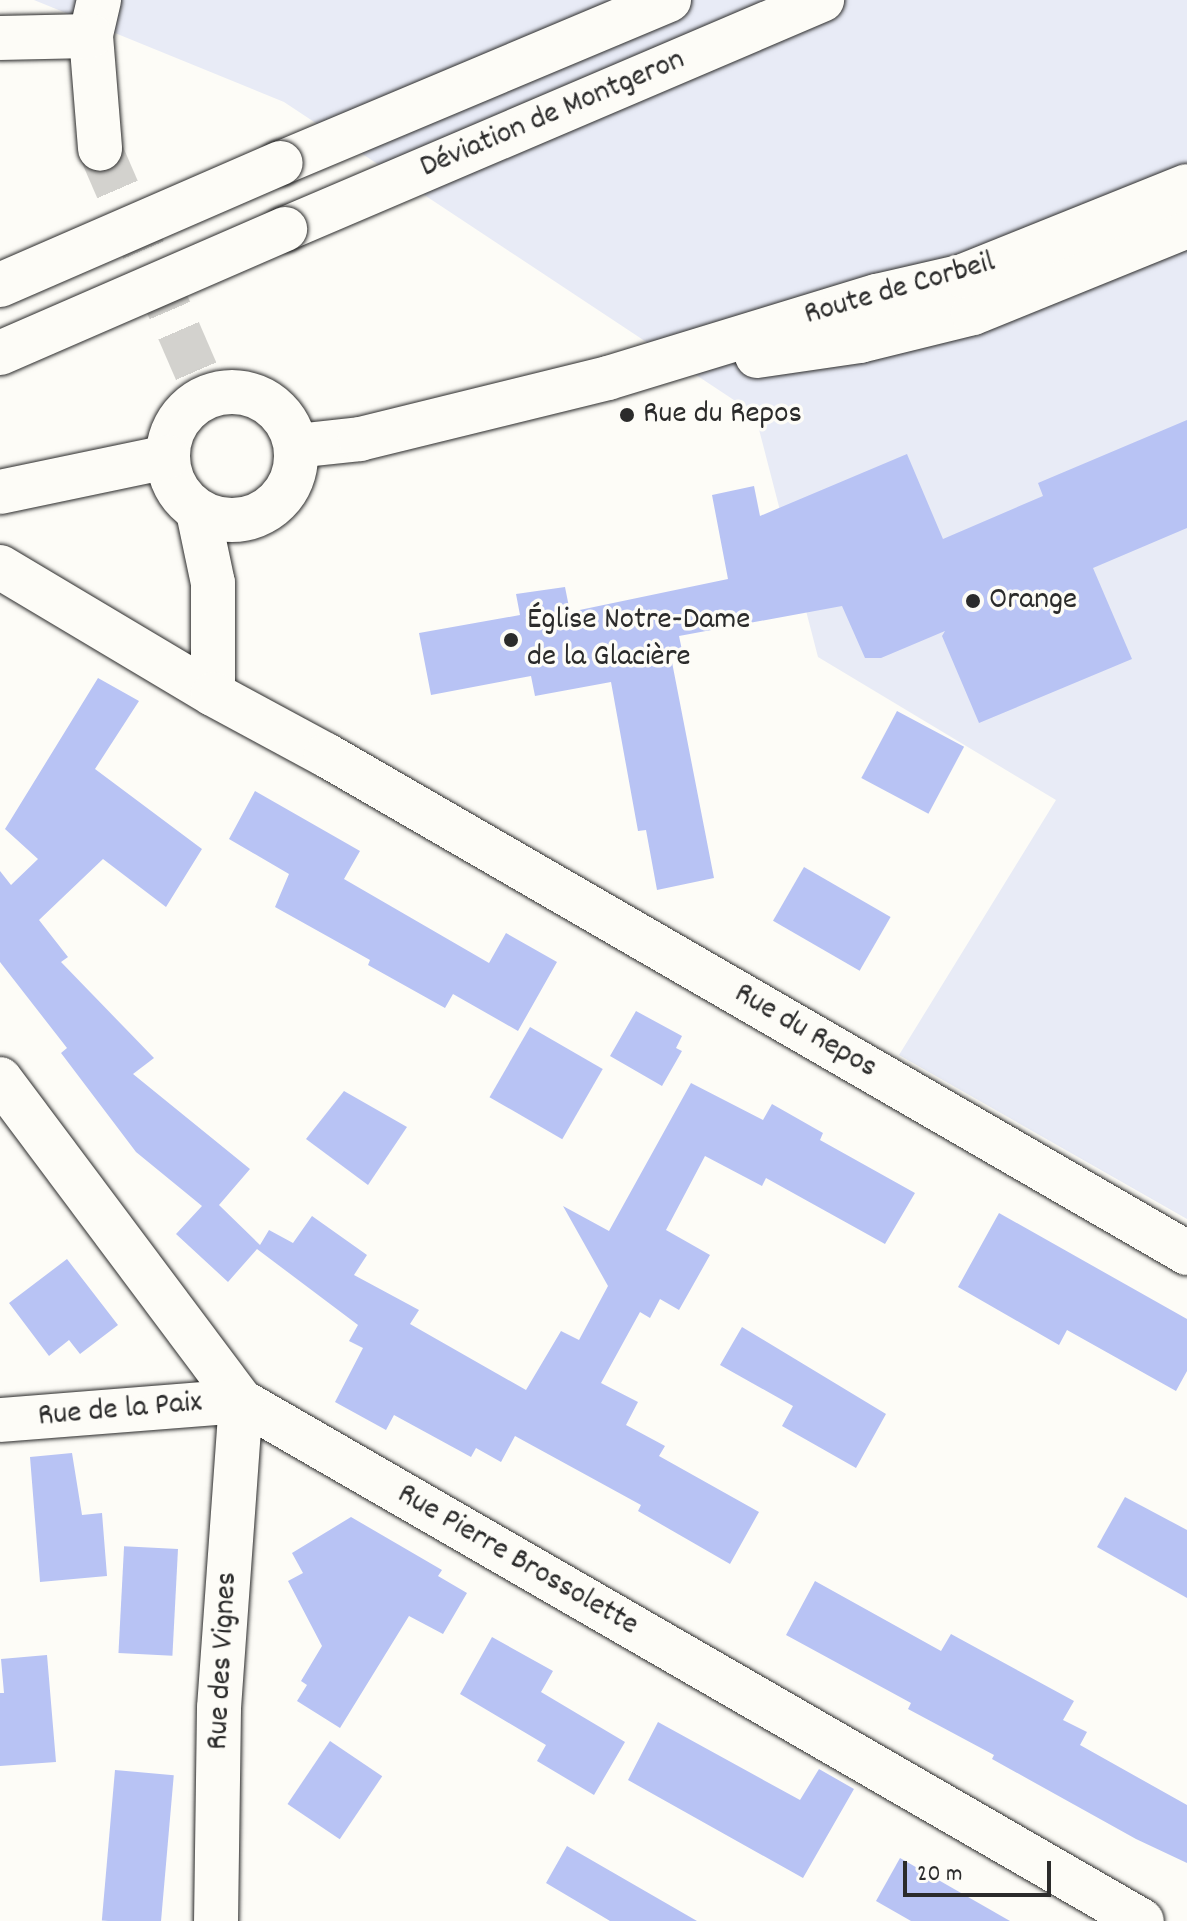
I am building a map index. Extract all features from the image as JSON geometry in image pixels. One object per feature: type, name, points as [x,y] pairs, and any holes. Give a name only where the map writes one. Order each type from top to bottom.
[{"type":"street","name":"Déviation de Montgeron","points":[[0,285],[669,0]]},
{"type":"street","name":"Déviation de Montgeron","points":[[0,353],[822,0]]},
{"type":"street","points":[[0,38],[95,18],[100,149]]},
{"type":"street","name":"Route de Corbeil","points":[[296,446],[360,439],[608,378],[877,296],[963,276],[1187,186]]},
{"type":"street","name":"Route de Corbeil","points":[[608,378],[860,341],[973,313],[1187,226]]},
{"type":"street","points":[[198,512],[229,520],[262,515],[278,503],[289,487],[296,469],[296,446],[281,413],[265,400],[247,392],[226,391],[207,396],[180,416],[171,435],[167,457],[177,487],[198,512],[213,583],[213,694]]},
{"type":"street","points":[[0,492],[167,457]]},
{"type":"street","name":"Rue du Repos","points":[[0,567],[213,694],[340,763],[1187,1253]]},
{"type":"street","name":"Rue Pierre Brossolette","points":[[0,1079],[241,1401],[1142,1921]]},
{"type":"street","name":"Rue de la Paix","points":[[0,1420],[241,1401]]},
{"type":"street","name":"Rue des Vignes","points":[[216,1921],[219,1708],[241,1401]]},
{"type":"shaded area","points":[[34,0],[1187,0],[1187,1219],[899,1055],[1056,800],[818,657],[755,414],[284,102]]},
{"type":"building","points":[[1187,420],[1187,528],[1093,568],[1132,659],[979,723],[942,636],[945,631],[881,658],[865,658],[842,606],[679,636],[683,655],[671,657],[714,878],[657,890],[646,830],[638,831],[611,682],[535,696],[531,676],[431,695],[419,633],[520,615],[516,594],[565,587],[570,612],[728,579],[712,495],[754,486],[760,516],[907,454],[943,539],[1043,496],[1038,483]]},
{"type":"building","points":[[98,678],[139,701],[95,769],[202,849],[166,907],[103,859],[39,920],[68,957],[61,962],[154,1058],[133,1074],[250,1169],[219,1205],[260,1245],[269,1230],[293,1243],[312,1216],[367,1255],[354,1275],[419,1310],[410,1324],[526,1390],[561,1331],[579,1340],[608,1286],[563,1206],[609,1231],[691,1083],[763,1120],[772,1104],[823,1133],[820,1140],[915,1193],[885,1244],[766,1178],[762,1186],[705,1156],[666,1230],[710,1255],[679,1310],[660,1299],[650,1318],[640,1312],[601,1383],[638,1402],[626,1425],[665,1446],[659,1456],[759,1512],[730,1564],[638,1511],[641,1505],[515,1436],[501,1462],[476,1448],[471,1457],[394,1415],[386,1430],[335,1402],[363,1348],[349,1341],[358,1325],[257,1249],[228,1282],[176,1234],[202,1206],[136,1152],[61,1053],[67,1048],[0,962],[0,871],[11,885],[38,859],[5,829]]},
{"type":"building","points":[[897,711],[964,747],[928,814],[861,778]]},
{"type":"building","points":[[255,791],[360,851],[344,879],[489,963],[506,933],[557,962],[518,1031],[453,994],[445,1008],[368,965],[370,960],[275,907],[289,874],[229,839]]},
{"type":"building","points":[[804,867],[891,917],[860,971],[773,921]]},
{"type":"building","points":[[636,1011],[682,1036],[676,1048],[682,1051],[662,1086],[610,1056]]},
{"type":"building","points":[[530,1027],[603,1069],[562,1139],[489,1097]]},
{"type":"building","points":[[344,1091],[407,1127],[368,1185],[306,1139]]},
{"type":"building","points":[[999,1213],[1187,1319],[1187,1371],[1176,1391],[1067,1330],[1059,1345],[958,1287]]},
{"type":"building","points":[[67,1259],[118,1325],[80,1354],[69,1340],[49,1356],[9,1303]]},
{"type":"building","points":[[742,1327],[886,1414],[856,1468],[782,1426],[793,1406],[720,1365]]},
{"type":"building","points":[[72,1453],[82,1515],[102,1513],[107,1576],[40,1582],[30,1457]]},
{"type":"building","points":[[1125,1497],[1187,1530],[1187,1598],[1097,1547]]},
{"type":"building","points":[[351,1517],[442,1570],[438,1576],[467,1593],[443,1634],[409,1616],[340,1728],[297,1701],[307,1685],[301,1681],[322,1646],[288,1581],[303,1573],[292,1553]]},
{"type":"building","points":[[124,1546],[178,1549],[172,1656],[118,1653]]},
{"type":"building","points":[[815,1581],[941,1651],[951,1634],[1074,1701],[1063,1720],[1087,1732],[1080,1745],[1187,1805],[1187,1863],[1136,1839],[992,1759],[994,1755],[908,1709],[911,1703],[786,1635]]},
{"type":"building","points":[[492,1637],[553,1671],[541,1692],[625,1742],[594,1795],[537,1761],[546,1745],[460,1694]]},
{"type":"building","points":[[47,1655],[56,1762],[0,1766],[0,1693],[4,1693],[1,1659]]},
{"type":"building","points":[[658,1722],[800,1800],[819,1769],[854,1789],[803,1878],[628,1780]]},
{"type":"building","points":[[330,1741],[382,1776],[340,1839],[288,1804]]},
{"type":"building","points":[[115,1770],[174,1775],[161,1921],[102,1920]]},
{"type":"building","points":[[567,1846],[697,1921],[610,1921],[546,1883]]},
{"type":"building","points":[[900,1858],[1010,1921],[911,1921],[876,1901]]},
{"type":"tunnel","points":[[100,149],[207,396]]},
{"type":"place","name":"Rue du Repos","points":[[627,415]]},
{"type":"place","name":"Orange","points":[[973,601]]},
{"type":"place","name":"Église Notre-Dame de la Glacière","points":[[511,640]]}]
